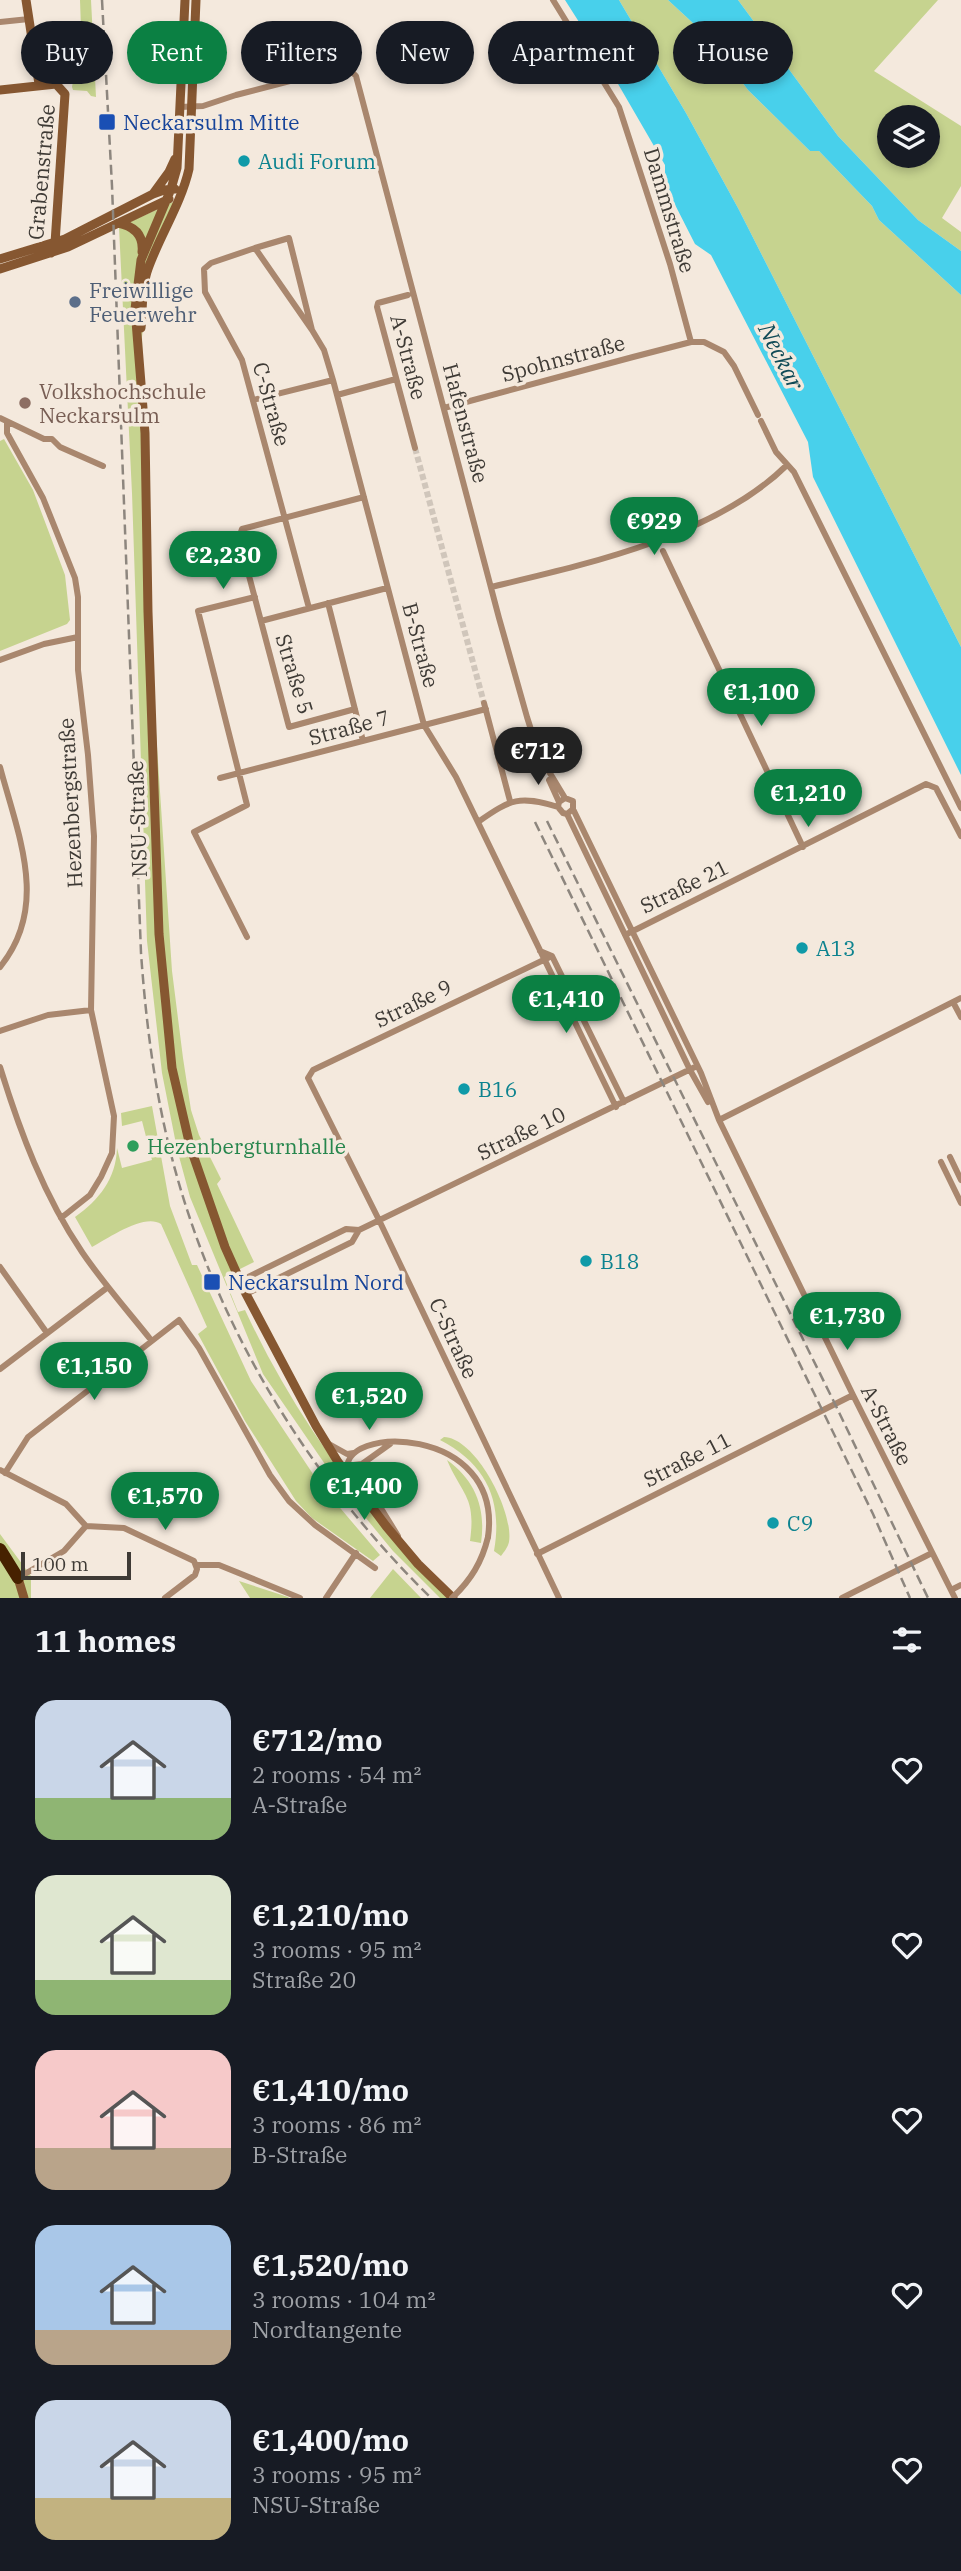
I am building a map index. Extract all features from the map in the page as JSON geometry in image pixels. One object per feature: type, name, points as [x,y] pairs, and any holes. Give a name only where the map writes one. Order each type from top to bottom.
[{"type":"highway","points":[[0,1549],[18,1578]]},
{"type":"main road","points":[[26,0],[29,19]]},
{"type":"main road","points":[[153,194],[169,172],[180,147],[185,0]]},
{"type":"main road","name":"NSU-Straße","points":[[139,344],[147,270],[183,192],[192,148],[191,106],[196,0]]},
{"type":"main road","points":[[0,90],[39,84]]},
{"type":"main road","name":"Grabenstraße","points":[[51,253],[55,243],[65,94],[56,84]]},
{"type":"main road","name":"NSU-Straße","points":[[180,147],[171,189],[141,260],[135,309],[146,455],[153,802],[159,934],[172,1068],[190,1146],[212,1213],[246,1294],[324,1440],[403,1547],[453,1598]]},
{"type":"main road","points":[[0,259],[55,243],[153,194],[171,189],[183,192]]},
{"type":"main road","points":[[0,269],[51,253],[183,192]]},
{"type":"main road","points":[[118,223],[134,228],[139,234],[143,246],[141,260]]},
{"type":"main road","points":[[18,1578],[24,1598]]},
{"type":"street","name":"Dammstraße","points":[[553,0],[618,107],[670,264],[691,342]]},
{"type":"street","points":[[0,22],[29,19]]},
{"type":"street","name":"Hafenstraße","points":[[191,106],[203,106],[340,68],[352,72],[359,82],[491,587],[539,755],[550,773]]},
{"type":"street","points":[[180,107],[191,106]]},
{"type":"street","name":"B-Straße","points":[[312,330],[289,238],[256,248],[324,350],[424,725],[456,777],[616,1107]]},
{"type":"street","name":"C-Straße","points":[[256,248],[211,263],[205,269],[205,292],[242,360],[309,608]]},
{"type":"street","name":"A-Straße","points":[[408,295],[378,303],[377,307],[415,448]]},
{"type":"street","points":[[691,342],[704,342],[724,352],[734,366],[776,452],[794,472],[961,808]]},
{"type":"street","name":"Spohnstraße","points":[[444,408],[691,342]]},
{"type":"street","points":[[337,395],[396,379]]},
{"type":"street","points":[[253,400],[333,380]]},
{"type":"street","points":[[0,418],[44,439],[52,439],[60,447],[103,466]]},
{"type":"street","name":"Hezenbergstraße","points":[[7,423],[8,433],[43,498],[73,569],[78,597],[78,670],[94,836],[91,1010],[114,1116],[114,1141],[109,1161],[96,1186],[83,1202],[61,1218]]},
{"type":"street","points":[[491,587],[671,538],[752,493],[771,481],[787,465]]},
{"type":"street","name":"Straße 5","points":[[355,709],[289,727],[239,538],[242,528],[364,497]]},
{"type":"street","points":[[663,551],[803,847]]},
{"type":"street","points":[[261,621],[387,587]]},
{"type":"street","points":[[247,937],[194,832],[247,805],[198,611],[255,597]]},
{"type":"street","points":[[328,603],[363,741]]},
{"type":"street","points":[[0,660],[44,644],[78,637]]},
{"type":"street","name":"Straße 7","points":[[220,778],[424,725],[485,706],[510,801]]},
{"type":"street","points":[[0,767],[23,860],[27,888],[26,917],[22,932],[0,967]]},
{"type":"street","name":"A-Straße","points":[[550,773],[549,780],[561,802],[563,813],[570,811]]},
{"type":"street","name":"Straße 21","points":[[628,933],[926,784],[936,788],[961,836]]},
{"type":"street","points":[[478,822],[510,801],[561,802]]},
{"type":"street","name":"A-Straße","points":[[561,802],[573,801],[570,811],[690,1070],[718,1118]]},
{"type":"street","name":"A-Straße","points":[[628,933],[697,1066],[718,1118],[955,1598]]},
{"type":"street","points":[[540,951],[552,956],[624,1102]]},
{"type":"street","name":"Straße 9","points":[[314,1094],[308,1079],[313,1070],[552,956]]},
{"type":"street","points":[[718,1118],[961,998]]},
{"type":"street","points":[[953,1002],[961,1017]]},
{"type":"street","points":[[0,1031],[47,1015],[91,1010]]},
{"type":"street","name":"Straße 10","points":[[359,1230],[697,1066]]},
{"type":"street","points":[[0,1067],[40,1178],[61,1218],[81,1251],[151,1340]]},
{"type":"street","name":"C-Straße","points":[[314,1094],[379,1220],[559,1598]]},
{"type":"street","points":[[950,1157],[961,1180]]},
{"type":"street","points":[[941,1162],[961,1203]]},
{"type":"street","points":[[240,1282],[345,1229],[359,1230],[352,1242],[246,1294]]},
{"type":"street","points":[[0,1267],[47,1333]]},
{"type":"street","points":[[0,1369],[108,1287]]},
{"type":"street","points":[[300,1598],[219,1565],[197,1565],[189,1558],[124,1528],[86,1526],[66,1504],[3,1472],[29,1437],[179,1320],[199,1349],[280,1490],[305,1517],[375,1568]]},
{"type":"street","name":"Straße 11","points":[[537,1553],[853,1395]]},
{"type":"street","points":[[324,1440],[347,1454],[356,1453]]},
{"type":"street","points":[[344,1469],[356,1453],[376,1444],[403,1441],[439,1448],[468,1468],[488,1507],[488,1537],[485,1551],[473,1575],[453,1598]]},
{"type":"street","points":[[344,1469],[368,1460],[391,1443]]},
{"type":"street","points":[[368,1460],[364,1471],[366,1484],[387,1515],[403,1547]]},
{"type":"street","points":[[18,1578],[64,1551],[86,1526]]},
{"type":"street","points":[[326,1598],[356,1553]]},
{"type":"street","points":[[842,1598],[932,1553]]},
{"type":"street","points":[[165,1598],[195,1575],[197,1565]]},
{"type":"street","points":[[951,1590],[961,1585]]},
{"type":"green space","points":[[80,0],[91,0],[92,21],[81,21]]},
{"type":"green space","points":[[619,0],[668,0],[691,21],[673,21],[673,84],[743,84],[810,151],[819,151],[872,206],[879,220],[961,295],[961,647],[738,208],[659,67],[659,21],[631,21]]},
{"type":"green space","points":[[738,0],[938,0],[874,71],[928,105],[877,105],[877,168],[940,168],[940,113],[961,126],[961,186],[942,218],[961,232],[961,251],[918,220],[838,136],[793,75],[793,21],[753,21]]},
{"type":"green space","points":[[73,84],[95,84],[96,97],[87,91],[73,90]]},
{"type":"green space","points":[[182,198],[150,271],[142,337],[149,627],[172,971],[191,1110],[199,1135],[221,1179],[217,1184],[254,1262],[224,1277],[238,1312],[245,1310],[286,1389],[335,1463],[390,1533],[451,1598],[440,1598],[393,1551],[342,1489],[263,1374],[190,1197],[177,1149],[162,1073],[147,941],[132,493],[119,227]]},
{"type":"green space","points":[[4,439],[33,490],[65,575],[70,620],[67,624],[0,651],[0,441]]},
{"type":"green space","points":[[152,1106],[170,1206],[192,1265],[197,1265],[251,1381],[319,1483],[380,1555],[373,1561],[312,1518],[296,1501],[245,1421],[198,1334],[207,1327],[161,1224],[154,1221],[136,1224],[92,1247],[75,1217],[105,1188],[116,1159],[117,1148],[122,1168],[152,1160],[142,1121],[122,1126],[121,1113]]},
{"type":"green space","points":[[444,1437],[456,1441],[468,1450],[480,1463],[499,1496],[509,1529],[508,1544],[501,1556],[494,1551],[496,1516],[488,1485],[469,1460],[440,1440]]},
{"type":"green space","points":[[447,1460],[465,1477],[477,1497],[482,1519],[481,1543],[470,1541],[470,1505]]},
{"type":"green space","points":[[0,1534],[31,1576],[31,1598],[0,1598]]},
{"type":"green space","points":[[393,1569],[421,1598],[370,1598]]},
{"type":"green space","points":[[239,1581],[288,1597],[289,1598],[250,1598]]},
{"type":"water","points":[[565,0],[619,0],[631,21],[578,21]]},
{"type":"water","points":[[668,0],[738,0],[753,21],[691,21]]},
{"type":"water","name":"Neckar","points":[[659,67],[738,208],[961,647],[961,775],[813,477],[808,442],[711,255],[695,244],[665,185],[665,165],[618,84],[659,84]]},
{"type":"water","points":[[793,75],[838,136],[918,220],[961,251],[961,295],[879,220],[872,206],[819,151],[810,151],[743,84],[793,84]]},
{"type":"tunnel","points":[[415,448],[484,703]]},
{"type":"railway","points":[[102,0],[112,186],[141,953],[161,1111],[192,1224],[215,1284],[242,1342],[273,1398],[345,1503],[431,1598]]},
{"type":"railway","points":[[547,821],[928,1598]]},
{"type":"railway","points":[[535,822],[873,1514],[910,1598]]},
{"type":"place","name":"Neckarsulm Mitte","points":[[107,122]]},
{"type":"place","name":"Audi Forum","points":[[244,161]]},
{"type":"place","name":"Freiwillige Feuerwehr","points":[[75,302]]},
{"type":"place","name":"Volkshochschule Neckarsulm","points":[[25,403]]},
{"type":"place","name":"A13","points":[[802,948]]},
{"type":"place","name":"B16","points":[[464,1089]]},
{"type":"place","name":"Hezenbergturnhalle","points":[[133,1146]]},
{"type":"place","name":"B18","points":[[586,1261]]},
{"type":"place","name":"Neckarsulm Nord","points":[[212,1282]]},
{"type":"place","name":"C9","points":[[773,1523]]}]
